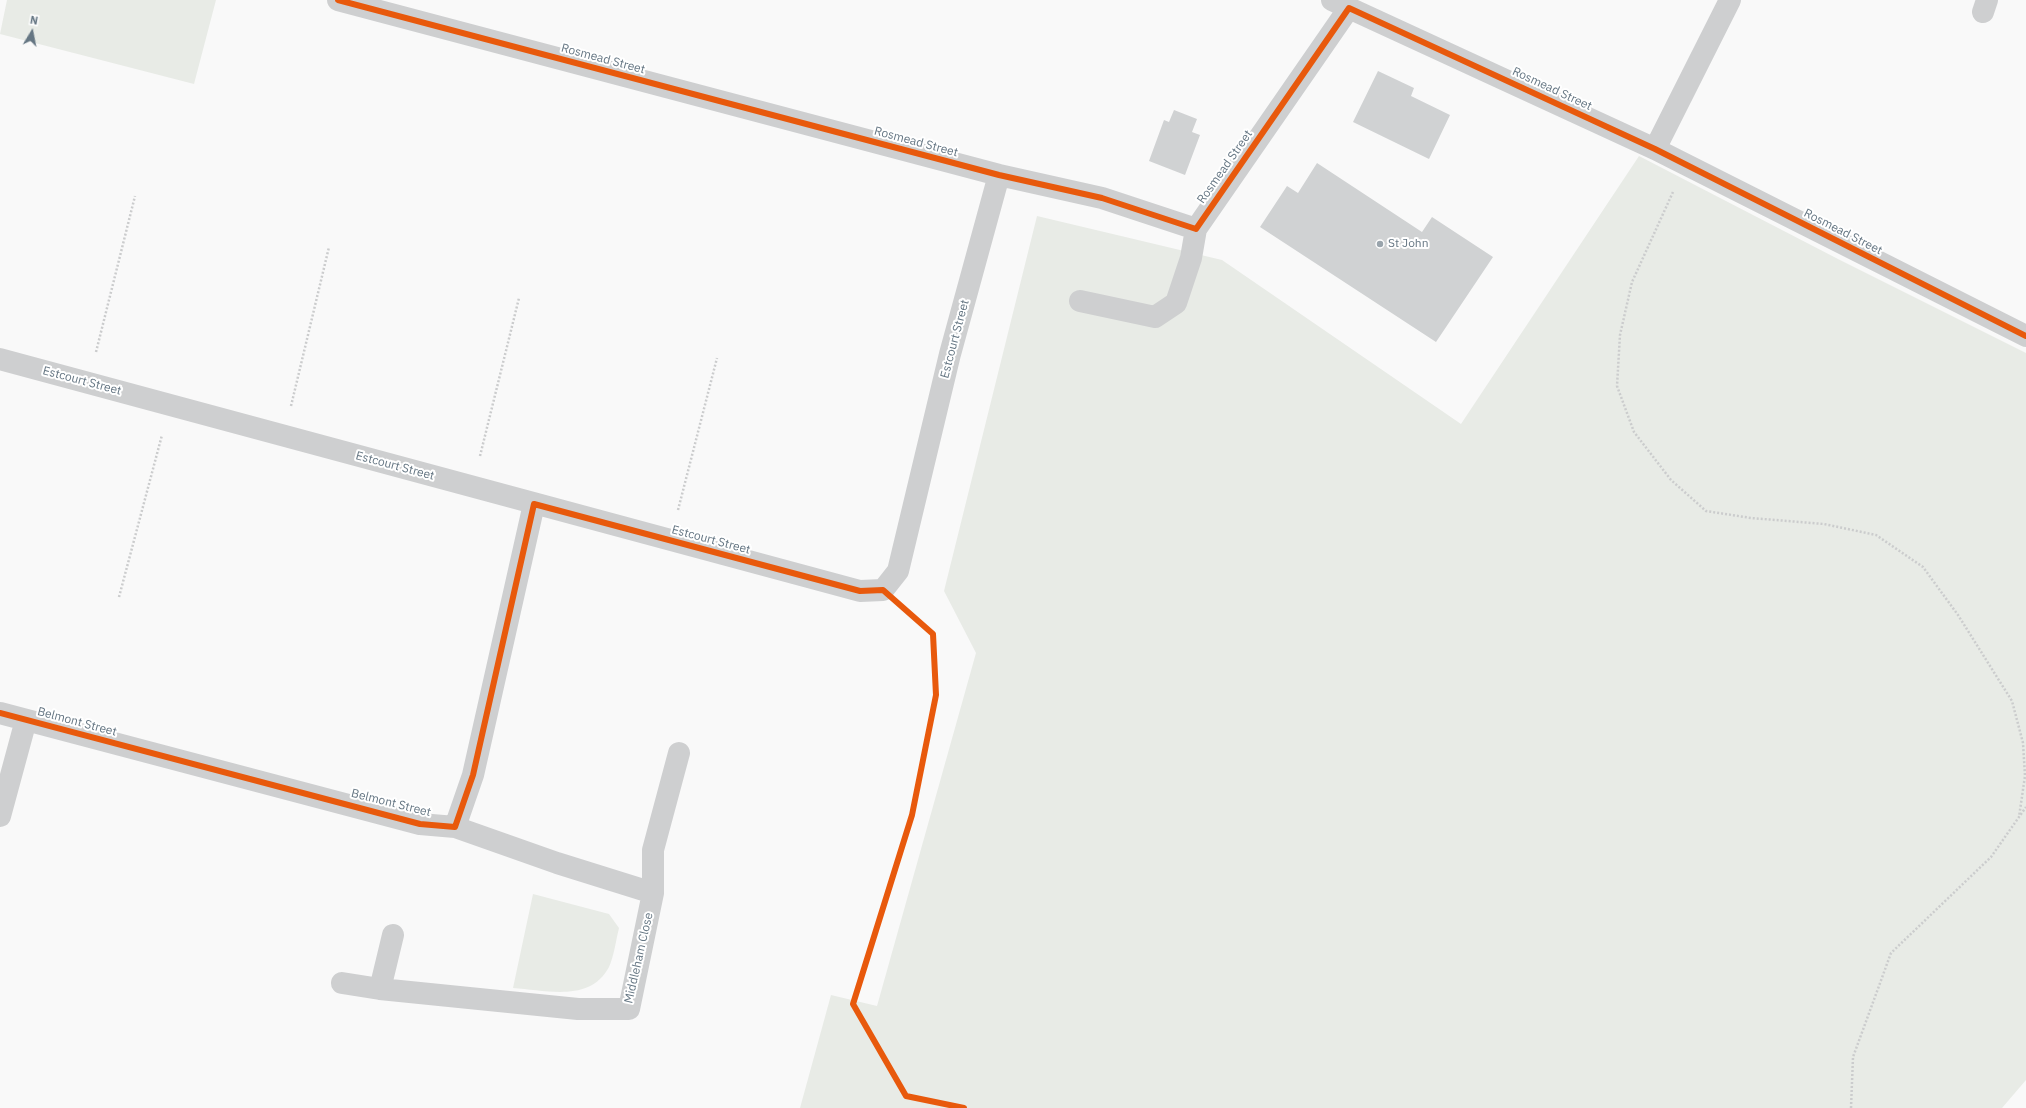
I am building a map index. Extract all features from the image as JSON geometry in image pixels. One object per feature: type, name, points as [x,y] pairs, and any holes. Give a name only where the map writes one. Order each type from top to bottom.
[{"type":"street","name":"Rosmead Street","points":[[338,0],[999,175],[1102,198],[1196,229],[1340,4],[1655,149],[2026,336]]},
{"type":"street","points":[[1655,149],[1730,0]]},
{"type":"street","name":"Estcourt Street","points":[[0,359],[284,437],[860,591],[883,590],[898,571],[950,354],[999,175]]},
{"type":"street","points":[[1080,301],[1155,317],[1176,303],[1191,258],[1196,229]]},
{"type":"street","points":[[534,504],[473,775],[455,827],[557,863],[653,893],[654,850],[679,753]]},
{"type":"street","name":"Belmont Street","points":[[0,713],[420,824],[455,827]]},
{"type":"street","points":[[0,816],[26,720]]},
{"type":"street","name":"Middleham Close","points":[[342,983],[380,989],[578,1009],[628,1009],[653,893]]},
{"type":"street","points":[[380,989],[393,935]]},
{"type":"path","points":[[1686,165],[1632,282],[1620,335],[1617,386],[1634,432],[1671,480],[1706,511],[1751,518],[1824,524],[1876,535],[1923,567],[1958,615],[2012,701],[2023,743],[2025,776],[2019,817]]},
{"type":"path","points":[[88,383],[135,196]]},
{"type":"path","points":[[284,437],[329,247]]},
{"type":"path","points":[[472,487],[519,298]]},
{"type":"path","points":[[670,541],[717,358]]},
{"type":"path","points":[[119,596],[170,405]]},
{"type":"path","points":[[1851,1108],[1853,1057],[1891,953],[1991,857],[2026,807]]},
{"type":"shaded area","points":[[7,0],[216,0],[194,84],[0,34]]},
{"type":"shaded area","points":[[1639,156],[1838,259],[2026,353],[2026,1080],[2002,1108],[800,1108],[831,995],[877,1006],[976,653],[944,591],[1037,216],[1222,260],[1461,424]]},
{"type":"shaded area","points":[[533,894],[609,914],[619,928],[611,963],[601,978],[591,986],[566,992],[513,988]]},
{"type":"building","points":[[1378,71],[1414,88],[1411,96],[1450,115],[1429,159],[1353,122]]},
{"type":"building","points":[[1174,110],[1197,119],[1192,132],[1200,135],[1185,175],[1149,161],[1164,120],[1169,122]]},
{"type":"building","name":"St John","points":[[1317,163],[1422,232],[1432,217],[1493,257],[1436,342],[1260,227],[1287,186],[1298,193]]},
{"type":"cycle path","points":[[338,0],[999,175],[1102,198],[1196,229],[1349,8],[1655,149],[2026,336]]},
{"type":"cycle path","points":[[0,713],[420,824],[455,827],[473,775],[534,504],[860,591],[883,590],[933,634],[936,695],[912,815],[853,1004],[906,1096],[964,1108]]},
{"type":"place","name":"St John","points":[[1380,244]]}]
